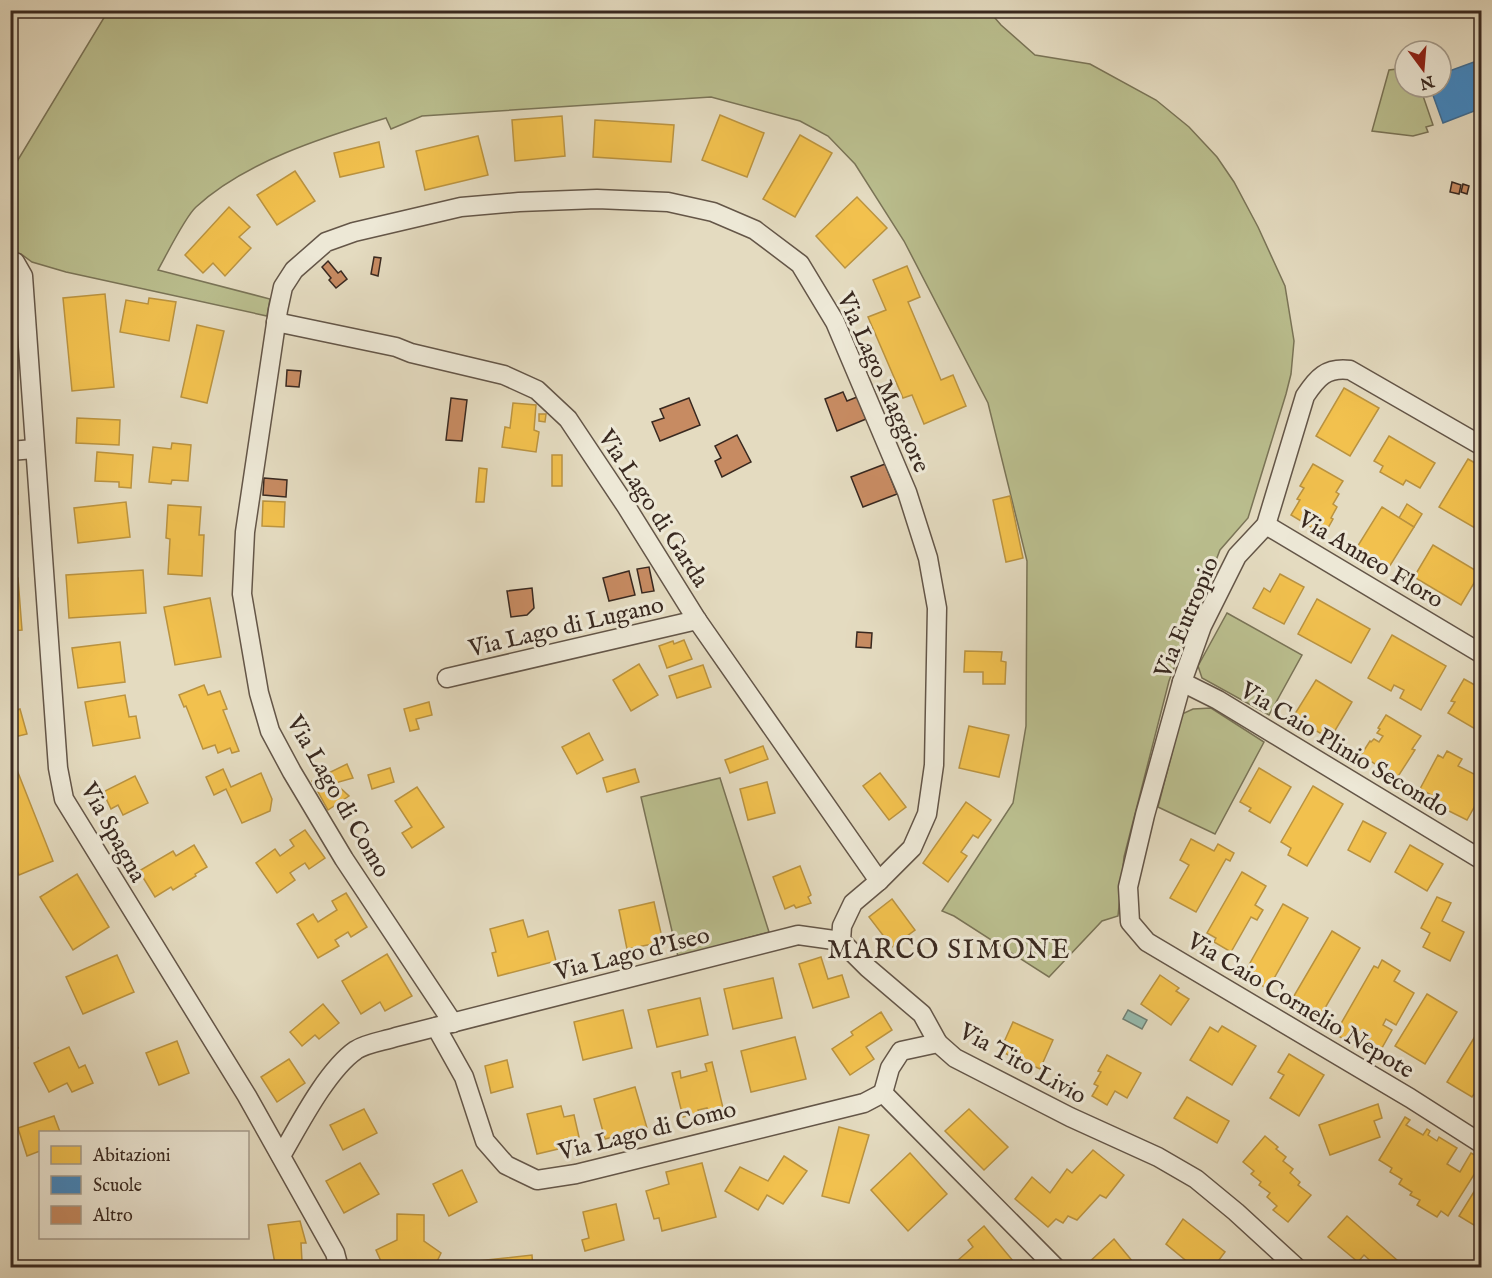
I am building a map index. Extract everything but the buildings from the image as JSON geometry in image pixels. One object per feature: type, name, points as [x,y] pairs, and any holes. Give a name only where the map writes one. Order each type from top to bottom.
[{"type":"street","name":"Via Lago Maggiore","points":[[276,322],[284,287],[294,270],[326,242],[354,232],[461,207],[519,201],[597,199],[668,202],[713,212],[755,230],[800,264],[835,322],[907,492],[928,558],[937,608],[934,765],[927,814],[912,848],[853,903],[842,926],[841,941]]},
{"type":"street","name":"Via Spagna","points":[[10,261],[15,262],[23,276],[58,768],[64,800],[247,1096],[335,1253],[339,1268]]},
{"type":"street","name":"Via Lago di Garda","points":[[276,322],[396,347],[411,353],[504,375],[537,390],[568,419],[626,506],[697,620],[879,881]]},
{"type":"street","name":"Via Lago di Como","points":[[276,322],[244,532],[242,594],[259,693],[270,731],[292,772],[444,1025],[485,1142],[506,1165],[537,1180],[576,1174],[864,1103],[883,1093]]},
{"type":"street","name":"Via Eutropio","points":[[1128,888],[1145,814],[1182,682],[1202,626],[1237,556],[1266,525],[1305,396],[1314,382],[1331,370],[1350,370],[1482,446]]},
{"type":"street","points":[[10,451],[34,449]]},
{"type":"street","name":"Via Anneo Floro","points":[[1266,525],[1482,654]]},
{"type":"street","name":"Via Lago di Lugano","points":[[447,678],[697,620]]},
{"type":"street","name":"Via Caio Plinio Secondo","points":[[1182,682],[1218,700],[1482,860]]},
{"type":"street","name":"Via Caio Cornelio Nepote","points":[[1128,888],[1130,922],[1147,942],[1482,1143]]},
{"type":"street","name":"Via Lago d'Iseo","points":[[281,1156],[298,1125],[337,1067],[358,1049],[798,935],[841,941]]},
{"type":"street","points":[[841,941],[868,968],[922,1014],[938,1043]]},
{"type":"street","name":"Via Tito Livio","points":[[883,1093],[890,1068],[902,1051],[938,1043],[955,1058],[1070,1117],[1158,1157],[1196,1179],[1298,1268]]},
{"type":"street","points":[[883,1093],[1056,1268]]},
{"type":"green space","points":[[108,11],[989,11],[1001,25],[1035,55],[1090,64],[1156,100],[1189,127],[1217,157],[1234,182],[1258,227],[1285,286],[1294,341],[1291,374],[1286,394],[1248,518],[1220,550],[1169,681],[1124,857],[1118,916],[1102,921],[1049,977],[954,916],[942,911],[1013,803],[1026,726],[1027,561],[988,403],[904,241],[855,164],[828,136],[800,121],[711,97],[422,116],[391,129],[386,118],[362,125],[261,164],[215,191],[192,212],[158,270],[270,299],[267,316],[66,272],[32,262],[21,254],[11,252],[10,173]]},
{"type":"green space","points":[[1389,70],[1393,70],[1393,99],[1424,99],[1433,125],[1426,127],[1428,132],[1413,136],[1372,131]]},
{"type":"green space","points":[[1227,613],[1302,655],[1269,715],[1202,678],[1198,666]]},
{"type":"green space","points":[[1211,708],[1264,742],[1215,834],[1158,807],[1182,714],[1193,709]]},
{"type":"green space","points":[[720,778],[769,932],[678,957],[641,797]]},
{"type":"water","points":[[1128,1010],[1147,1020],[1142,1029],[1123,1019]]},
{"type":"district","name":"MARCO SIMONE","points":[[949,949]]}]
